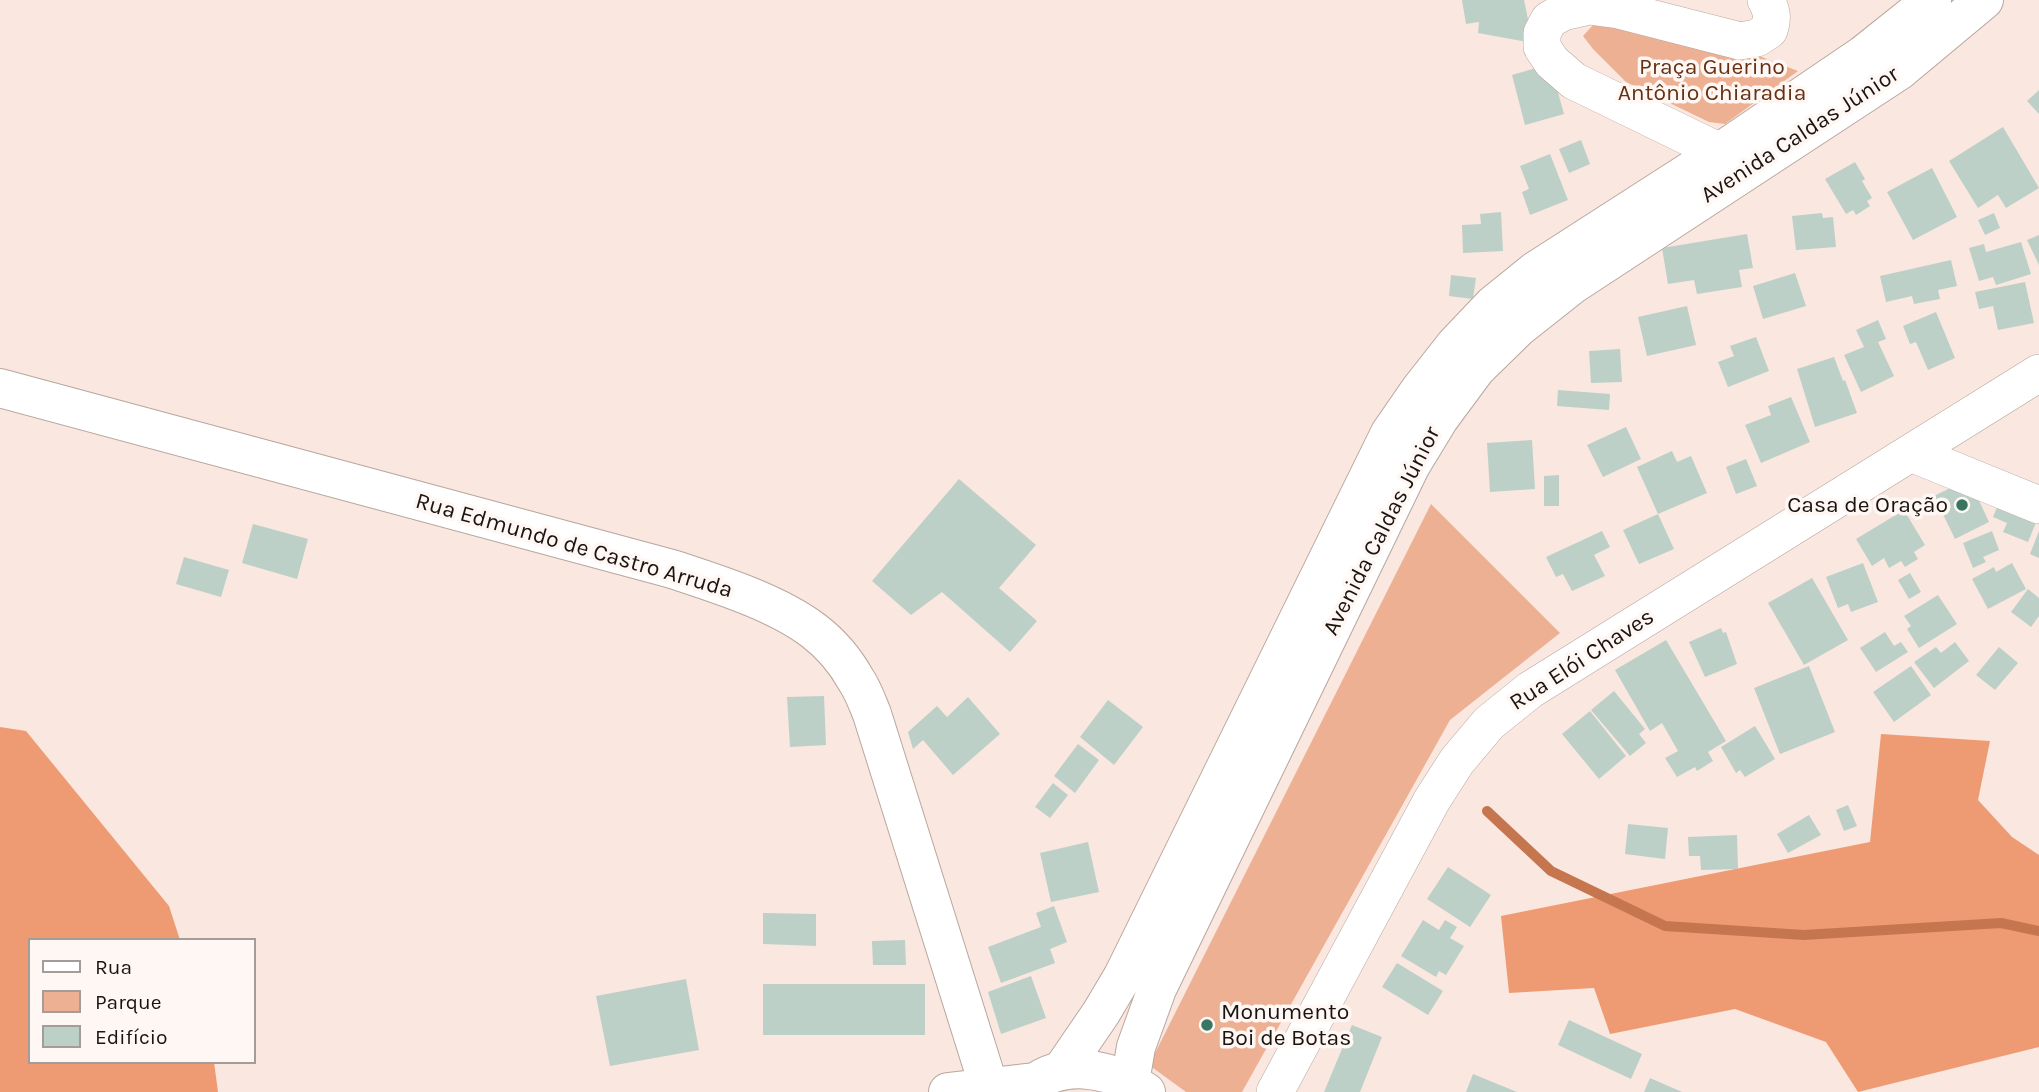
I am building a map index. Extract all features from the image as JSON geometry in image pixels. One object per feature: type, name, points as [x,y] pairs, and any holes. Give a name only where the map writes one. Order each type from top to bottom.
[{"type":"main road","name":"Avenida Caldas Júnior","points":[[1013,1086],[1101,1013],[1123,976],[1390,433],[1455,345],[1493,305],[1535,271],[1720,152],[1863,55],[1932,0]]},
{"type":"main road","name":"Avenida Caldas Júnior","points":[[1138,1087],[1136,1047],[1157,989],[1411,465],[1439,419],[1476,369],[1519,327],[1572,285],[1900,70],[1984,0]]},
{"type":"main road","name":"Rua Edmundo de Castro Arruda","points":[[0,388],[672,569],[734,590],[782,612],[814,631],[836,652],[857,681],[872,714],[969,1020],[988,1048],[1002,1062],[1013,1086]]},
{"type":"main road","points":[[948,1092],[1013,1086],[1101,1071],[1138,1087]]},
{"type":"street","points":[[1720,152],[1574,81],[1552,62],[1542,47],[1542,33],[1549,20],[1563,12],[1589,6],[1619,10],[1740,40],[1757,38],[1769,30],[1773,19],[1766,0]]},
{"type":"street","name":"Rua Elói Chaves","points":[[1275,1092],[1432,800],[1457,761],[1489,723],[1530,690],[2039,373]]},
{"type":"street","points":[[1911,453],[2039,505]]},
{"type":"green space","name":"Praça Guerino Antônio Chiaradia","points":[[1604,13],[1705,35],[1798,71],[1725,124],[1709,122],[1626,82],[1593,49],[1583,36]]},
{"type":"green space","points":[[1431,504],[1560,633],[1450,720],[1242,1092],[1186,1092],[1149,1065]]},
{"type":"shaded area","points":[[0,727],[26,731],[169,906],[179,938],[28,938],[28,1064],[214,1064],[218,1092],[0,1092]]},
{"type":"shaded area","points":[[1881,734],[1990,741],[1978,800],[2012,837],[2039,855],[2039,1047],[1858,1092],[1826,1042],[1735,1009],[1610,1034],[1594,988],[1509,993],[1501,916],[1870,842]]},
{"type":"building","points":[[1462,0],[1524,0],[1533,43],[1478,33],[1479,22],[1466,24]]},
{"type":"building","points":[[1550,64],[1564,114],[1525,125],[1512,75]]},
{"type":"building","points":[[2039,90],[2039,114],[2027,101]]},
{"type":"building","points":[[2003,127],[2039,188],[2006,208],[1998,195],[1978,208],[1949,161]]},
{"type":"building","points":[[1581,140],[1590,164],[1569,173],[1559,149]]},
{"type":"building","points":[[1550,154],[1568,200],[1530,215],[1522,192],[1529,189],[1520,166]]},
{"type":"building","points":[[1855,162],[1872,198],[1867,201],[1870,206],[1856,215],[1853,210],[1846,214],[1825,179]]},
{"type":"building","points":[[1932,168],[1957,217],[1913,240],[1887,192]]},
{"type":"building","points":[[1501,212],[1503,251],[1463,253],[1462,225],[1481,224],[1480,214]]},
{"type":"building","points":[[1822,213],[1823,218],[1833,217],[1836,247],[1796,250],[1792,216]]},
{"type":"building","points":[[1994,213],[2000,228],[1985,235],[1978,220]]},
{"type":"building","points":[[1747,234],[1753,268],[1739,270],[1742,287],[1697,294],[1694,280],[1668,284],[1662,248]]},
{"type":"building","points":[[2039,235],[2039,265],[2027,240]]},
{"type":"building","points":[[2021,242],[2031,274],[1996,285],[1993,277],[1979,281],[1969,248],[1984,244],[1986,252]]},
{"type":"building","points":[[1951,260],[1957,286],[1938,290],[1940,299],[1914,304],[1912,296],[1886,302],[1880,276]]},
{"type":"building","points":[[1795,273],[1806,306],[1763,319],[1753,286]]},
{"type":"building","points":[[1451,275],[1476,278],[1473,299],[1449,296]]},
{"type":"building","points":[[2025,282],[2034,323],[1998,330],[1993,306],[1979,309],[1975,292]]},
{"type":"building","points":[[1687,306],[1696,345],[1647,356],[1638,317]]},
{"type":"building","points":[[1936,312],[1955,358],[1928,370],[1916,342],[1910,344],[1903,326]]},
{"type":"building","points":[[1878,320],[1886,339],[1878,342],[1894,376],[1861,392],[1844,355],[1864,347],[1856,330]]},
{"type":"building","points":[[1756,337],[1769,371],[1728,387],[1718,362],[1734,356],[1730,346]]},
{"type":"building","points":[[1620,349],[1622,382],[1591,383],[1589,351]]},
{"type":"building","points":[[1834,357],[1857,413],[1815,427],[1797,369]]},
{"type":"building","points":[[1558,390],[1610,394],[1609,410],[1557,406]]},
{"type":"building","points":[[1791,397],[1810,442],[1761,463],[1745,425],[1771,415],[1768,406]]},
{"type":"building","points":[[1626,427],[1641,459],[1603,477],[1587,445]]},
{"type":"building","points":[[1532,440],[1535,489],[1490,492],[1487,443]]},
{"type":"building","points":[[1672,451],[1677,462],[1691,456],[1707,493],[1658,514],[1637,467]]},
{"type":"building","points":[[1746,459],[1757,486],[1736,494],[1726,467]]},
{"type":"building","points":[[1559,475],[1559,506],[1544,506],[1544,476]]},
{"type":"building","points":[[959,479],[1036,545],[999,588],[1037,621],[1010,652],[942,592],[911,615],[872,581]]},
{"type":"building","points":[[1969,479],[1989,522],[1955,539],[1934,496]]},
{"type":"building","points":[[2002,495],[2039,515],[2028,542],[2003,532],[2007,523],[1993,517]]},
{"type":"building","points":[[1904,510],[1925,545],[1914,552],[1918,559],[1905,567],[1901,561],[1889,568],[1884,558],[1872,566],[1856,539]]},
{"type":"building","points":[[1658,514],[1674,549],[1639,564],[1623,530]]},
{"type":"building","points":[[253,524],[308,539],[297,579],[242,563]]},
{"type":"building","points":[[1602,531],[1610,547],[1594,555],[1605,576],[1572,591],[1563,574],[1556,577],[1546,557]]},
{"type":"building","points":[[1992,531],[1999,550],[1983,557],[1986,562],[1973,568],[1963,543]]},
{"type":"building","points":[[2039,531],[2039,558],[2030,554]]},
{"type":"building","points":[[184,557],[229,570],[221,597],[176,584]]},
{"type":"building","points":[[1863,563],[1878,602],[1851,612],[1848,604],[1838,608],[1826,577]]},
{"type":"building","points":[[2012,563],[2026,589],[1988,609],[1972,579],[1994,567],[1996,572]]},
{"type":"building","points":[[1910,573],[1921,592],[1909,599],[1898,580]]},
{"type":"building","points":[[1812,578],[1848,640],[1804,665],[1768,603]]},
{"type":"building","points":[[2028,589],[2039,598],[2039,616],[2031,627],[2011,612]]},
{"type":"building","points":[[1938,595],[1957,624],[1919,648],[1907,629],[1911,626],[1904,616]]},
{"type":"building","points":[[1721,628],[1723,633],[1726,632],[1737,664],[1705,677],[1689,642]]},
{"type":"building","points":[[1885,632],[1894,646],[1901,642],[1908,652],[1876,672],[1860,648]]},
{"type":"building","points":[[1666,640],[1726,741],[1708,752],[1713,761],[1697,771],[1695,767],[1677,777],[1665,758],[1678,751],[1662,723],[1650,731],[1615,670]]},
{"type":"building","points":[[1955,642],[1969,661],[1934,688],[1914,662],[1936,647],[1941,653]]},
{"type":"building","points":[[1999,647],[2018,663],[1995,690],[1976,675]]},
{"type":"building","points":[[1809,666],[1835,732],[1780,754],[1754,688]]},
{"type":"building","points":[[1911,666],[1931,695],[1894,722],[1873,692]]},
{"type":"building","points":[[1614,691],[1645,729],[1639,734],[1646,743],[1630,756],[1591,710]]},
{"type":"building","points":[[824,696],[826,745],[790,747],[787,697]]},
{"type":"building","points":[[968,697],[1000,734],[953,775],[923,740],[913,749],[908,732],[937,706],[947,717]]},
{"type":"building","points":[[1108,700],[1143,727],[1114,765],[1080,737]]},
{"type":"building","points":[[1590,711],[1626,756],[1599,779],[1562,734]]},
{"type":"building","points":[[1755,726],[1775,759],[1745,777],[1740,770],[1736,773],[1721,747]]},
{"type":"building","points":[[1078,744],[1099,760],[1075,793],[1054,776]]},
{"type":"building","points":[[1053,783],[1068,795],[1050,818],[1035,807]]},
{"type":"building","points":[[1848,805],[1857,826],[1844,831],[1836,810]]},
{"type":"building","points":[[1809,815],[1821,835],[1788,853],[1777,834]]},
{"type":"building","points":[[1628,824],[1668,828],[1665,859],[1625,854]]},
{"type":"building","points":[[1737,835],[1738,869],[1701,870],[1700,856],[1689,856],[1688,837]]},
{"type":"building","points":[[1088,842],[1099,892],[1051,902],[1040,853]]},
{"type":"building","points":[[1448,867],[1491,895],[1470,927],[1427,899]]},
{"type":"building","points":[[1054,906],[1067,942],[1050,949],[1055,963],[1001,983],[988,947],[1041,927],[1036,913]]},
{"type":"building","points":[[763,913],[816,914],[816,946],[763,944]]},
{"type":"building","points":[[1423,920],[1439,930],[1445,920],[1457,927],[1450,938],[1464,946],[1446,975],[1439,971],[1436,977],[1401,956]]},
{"type":"building","points":[[905,940],[906,965],[873,965],[872,941]]},
{"type":"building","points":[[1397,963],[1443,991],[1428,1015],[1382,987]]},
{"type":"building","points":[[1031,976],[1046,1018],[1001,1034],[988,992]]},
{"type":"building","points":[[686,979],[699,1050],[610,1066],[596,996]]},
{"type":"building","points":[[763,984],[925,984],[925,1035],[763,1035]]},
{"type":"building","points":[[1569,1020],[1642,1054],[1631,1079],[1558,1045]]},
{"type":"building","points":[[1352,1025],[1382,1037],[1360,1092],[1324,1092]]},
{"type":"building","points":[[1473,1074],[1517,1092],[1466,1092]]},
{"type":"building","points":[[1650,1078],[1682,1092],[1644,1092]]},
{"type":"waterway","points":[[1487,811],[1551,871],[1665,926],[1804,935],[2001,923],[2039,931]]},
{"type":"place","name":"Casa de Oração","points":[[1962,505]]},
{"type":"place","name":"Monumento Boi de Botas","points":[[1207,1025]]}]
